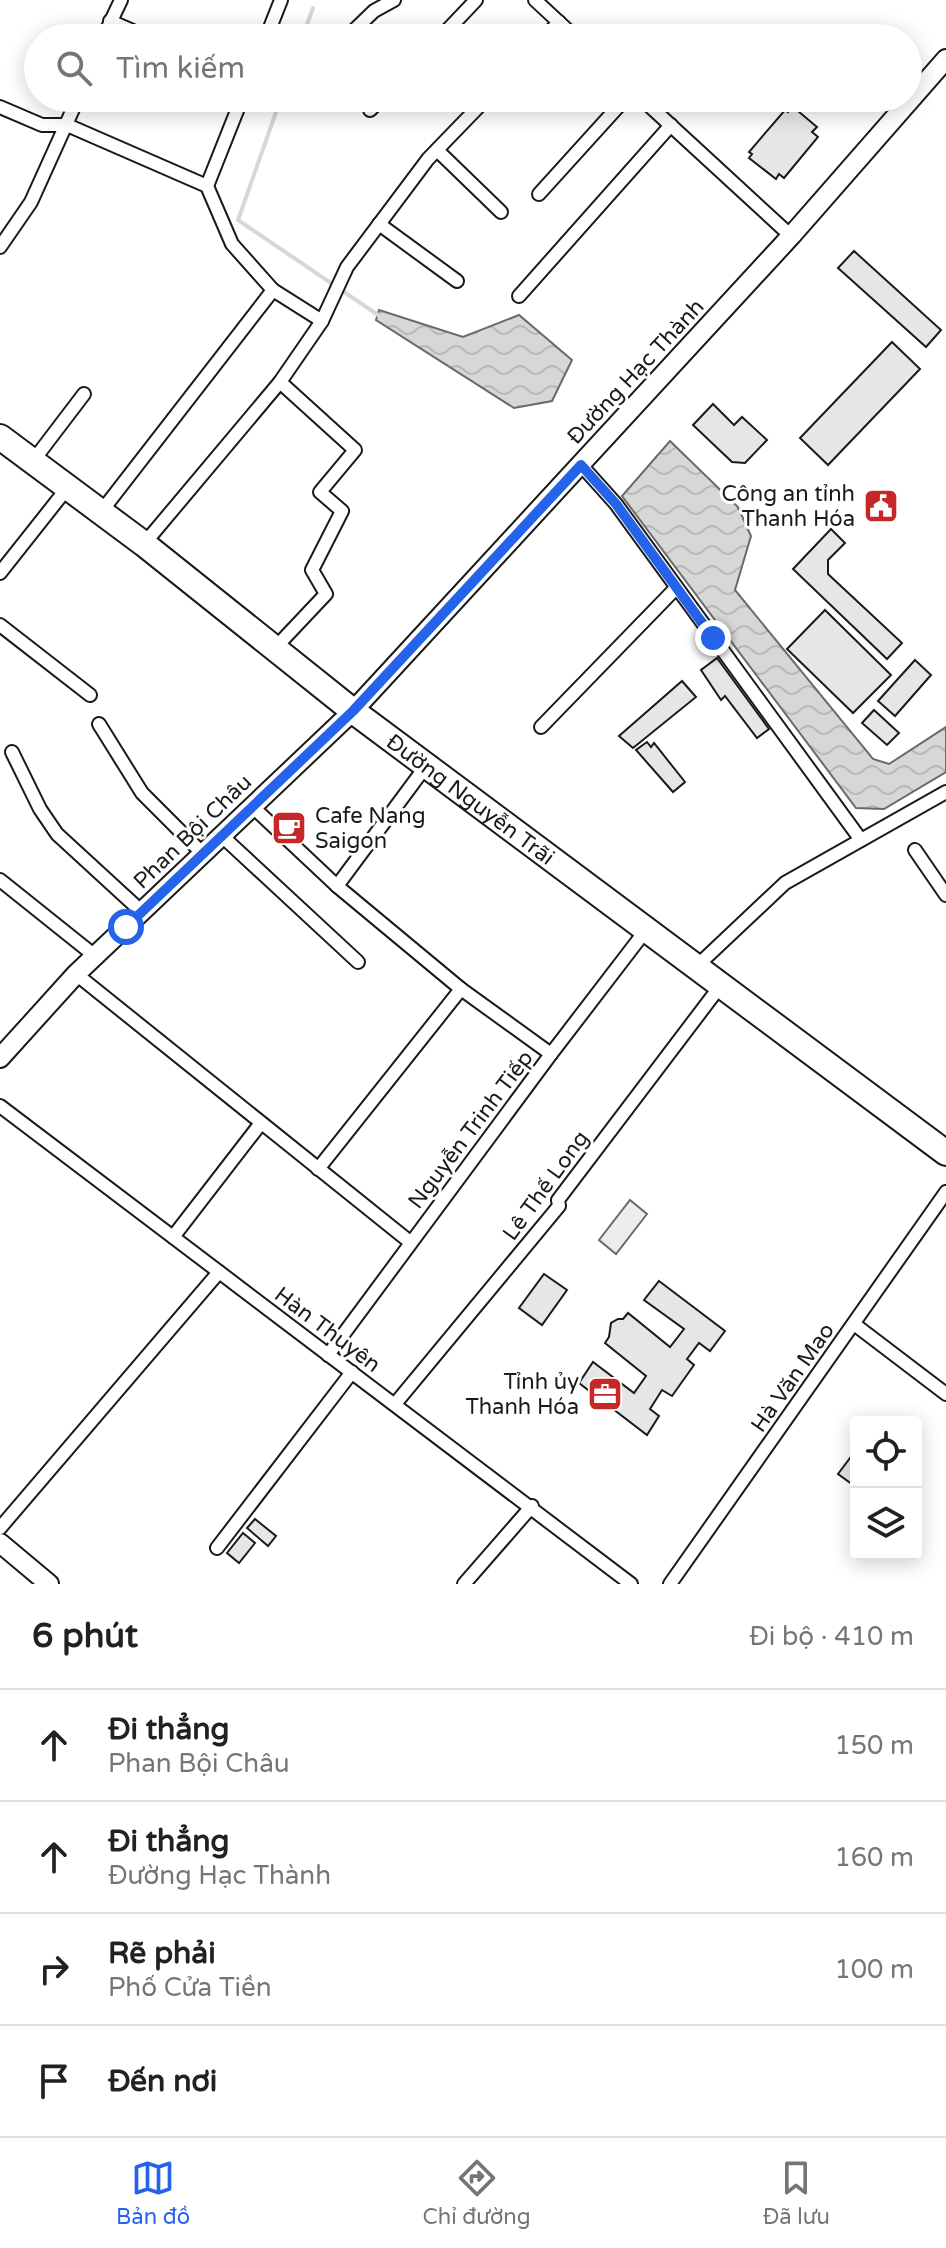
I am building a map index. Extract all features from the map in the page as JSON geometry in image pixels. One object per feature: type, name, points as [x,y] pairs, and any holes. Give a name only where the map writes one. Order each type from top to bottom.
[{"type":"highway","name":"Đường Nguyễn Trãi","points":[[0,437],[144,544],[353,711],[946,1153]]},
{"type":"street","points":[[109,24],[121,0]]},
{"type":"street","points":[[272,24],[281,0]]},
{"type":"street","points":[[361,24],[374,11],[394,0]]},
{"type":"street","points":[[453,24],[476,0]]},
{"type":"street","points":[[535,0],[559,22]]},
{"type":"street","points":[[110,21],[117,24]]},
{"type":"street","name":"Đường Hạc Thành","points":[[922,86],[946,59]]},
{"type":"street","points":[[0,107],[42,125],[67,125],[207,186],[232,244],[273,290],[322,321]]},
{"type":"street","points":[[0,247],[31,202],[72,112]]},
{"type":"street","points":[[207,186],[236,112]]},
{"type":"street","points":[[144,544],[280,382],[322,321],[347,267],[437,150],[474,112]]},
{"type":"street","points":[[539,194],[613,112]]},
{"type":"street","points":[[657,112],[791,236]]},
{"type":"street","name":"Đường Hạc Thành","points":[[353,711],[791,236],[900,112]]},
{"type":"street","points":[[519,296],[671,125]]},
{"type":"street","points":[[437,150],[501,212]]},
{"type":"street","points":[[379,224],[457,281]]},
{"type":"street","points":[[101,512],[273,290]]},
{"type":"street","points":[[276,647],[326,594],[312,570],[342,511],[320,492],[355,450],[280,382]]},
{"type":"street","points":[[33,461],[84,394]]},
{"type":"street","points":[[581,465],[616,504],[861,840]]},
{"type":"street","points":[[0,573],[68,487]]},
{"type":"street","points":[[541,727],[676,588]]},
{"type":"street","points":[[0,625],[90,695]]},
{"type":"street","name":"Phan Bội Châu","points":[[0,1058],[76,974],[353,711]]},
{"type":"street","points":[[99,724],[142,793],[203,854]]},
{"type":"street","points":[[12,752],[40,809],[57,834],[142,912]]},
{"type":"street","points":[[337,886],[426,766]]},
{"type":"street","points":[[697,966],[785,883],[946,792]]},
{"type":"street","points":[[253,807],[337,886],[461,989],[551,1054]]},
{"type":"street","points":[[222,836],[358,962]]},
{"type":"street","points":[[915,850],[946,895]]},
{"type":"street","points":[[0,880],[95,956]]},
{"type":"street","name":"Nguyễn Trinh Tiếp","points":[[328,1355],[646,930]]},
{"type":"street","points":[[76,974],[410,1242]]},
{"type":"street","name":"Lê Thế Long","points":[[395,1404],[559,1206],[558,1200],[721,985]]},
{"type":"street","points":[[318,1169],[461,989]]},
{"type":"street","name":"Hàn Thuyên","points":[[0,1106],[631,1584]]},
{"type":"street","points":[[173,1237],[261,1123]]},
{"type":"street","name":"Hà Văn Mao","points":[[670,1584],[946,1192]]},
{"type":"street","points":[[0,1528],[219,1272]]},
{"type":"street","points":[[854,1324],[946,1394]]},
{"type":"street","points":[[217,1548],[352,1372]]},
{"type":"street","points":[[464,1584],[532,1506]]},
{"type":"street","points":[[0,1543],[49,1584]]},
{"type":"shaded area","points":[[630,1200],[647,1214],[616,1254],[599,1240]]},
{"type":"water","points":[[379,310],[463,337],[519,315],[572,360],[552,401],[514,408],[376,320]]},
{"type":"water","points":[[670,441],[738,507],[751,536],[735,590],[873,759],[889,764],[946,727],[946,772],[884,809],[856,808],[622,496]]},
{"type":"building","points":[[783,112],[799,112],[817,127],[812,132],[818,137],[784,178],[779,174],[776,179],[749,158],[752,154],[749,152]]},
{"type":"building","points":[[854,251],[941,330],[926,347],[838,268]]},
{"type":"building","points":[[892,342],[920,369],[828,465],[800,438]]},
{"type":"building","points":[[713,404],[734,425],[742,417],[767,440],[745,463],[732,462],[693,425]]},
{"type":"building","points":[[831,529],[845,543],[828,560],[828,574],[902,643],[887,659],[793,569]]},
{"type":"building","points":[[825,610],[891,675],[853,713],[787,649]]},
{"type":"building","points":[[717,658],[769,729],[757,738],[725,696],[721,700],[701,670]]},
{"type":"building","points":[[915,660],[931,675],[895,716],[878,701]]},
{"type":"building","points":[[682,681],[696,697],[633,748],[619,736]]},
{"type":"building","points":[[874,710],[899,733],[887,745],[862,723]]},
{"type":"building","points":[[647,742],[651,747],[654,743],[685,782],[673,792],[636,750]]},
{"type":"building","points":[[544,1274],[567,1290],[542,1325],[519,1308]]},
{"type":"building","points":[[659,1281],[725,1331],[710,1351],[699,1343],[687,1359],[694,1365],[672,1396],[662,1390],[650,1409],[659,1416],[647,1435],[579,1383],[593,1362],[634,1393],[646,1376],[605,1343],[611,1323],[623,1319],[628,1313],[670,1347],[684,1329],[644,1300]]},
{"type":"building","points":[[850,1458],[850,1483],[838,1474]]},
{"type":"building","points":[[255,1519],[276,1536],[268,1546],[247,1528]]},
{"type":"building","points":[[243,1533],[255,1543],[239,1563],[227,1553]]},
{"type":"waterway","points":[[307,24],[313,8]]},
{"type":"waterway","points":[[276,112],[238,220],[378,315]]},
{"type":"place","name":"Công an tỉnh Thanh Hóa","points":[[881,506]]},
{"type":"place","name":"Cafe Nang Saigon","points":[[289,828]]},
{"type":"place","name":"Tỉnh ủy Thanh Hóa","points":[[605,1394]]},
{"type":"route","points":[[126,927],[353,711],[581,465],[616,504],[713,638]]}]
